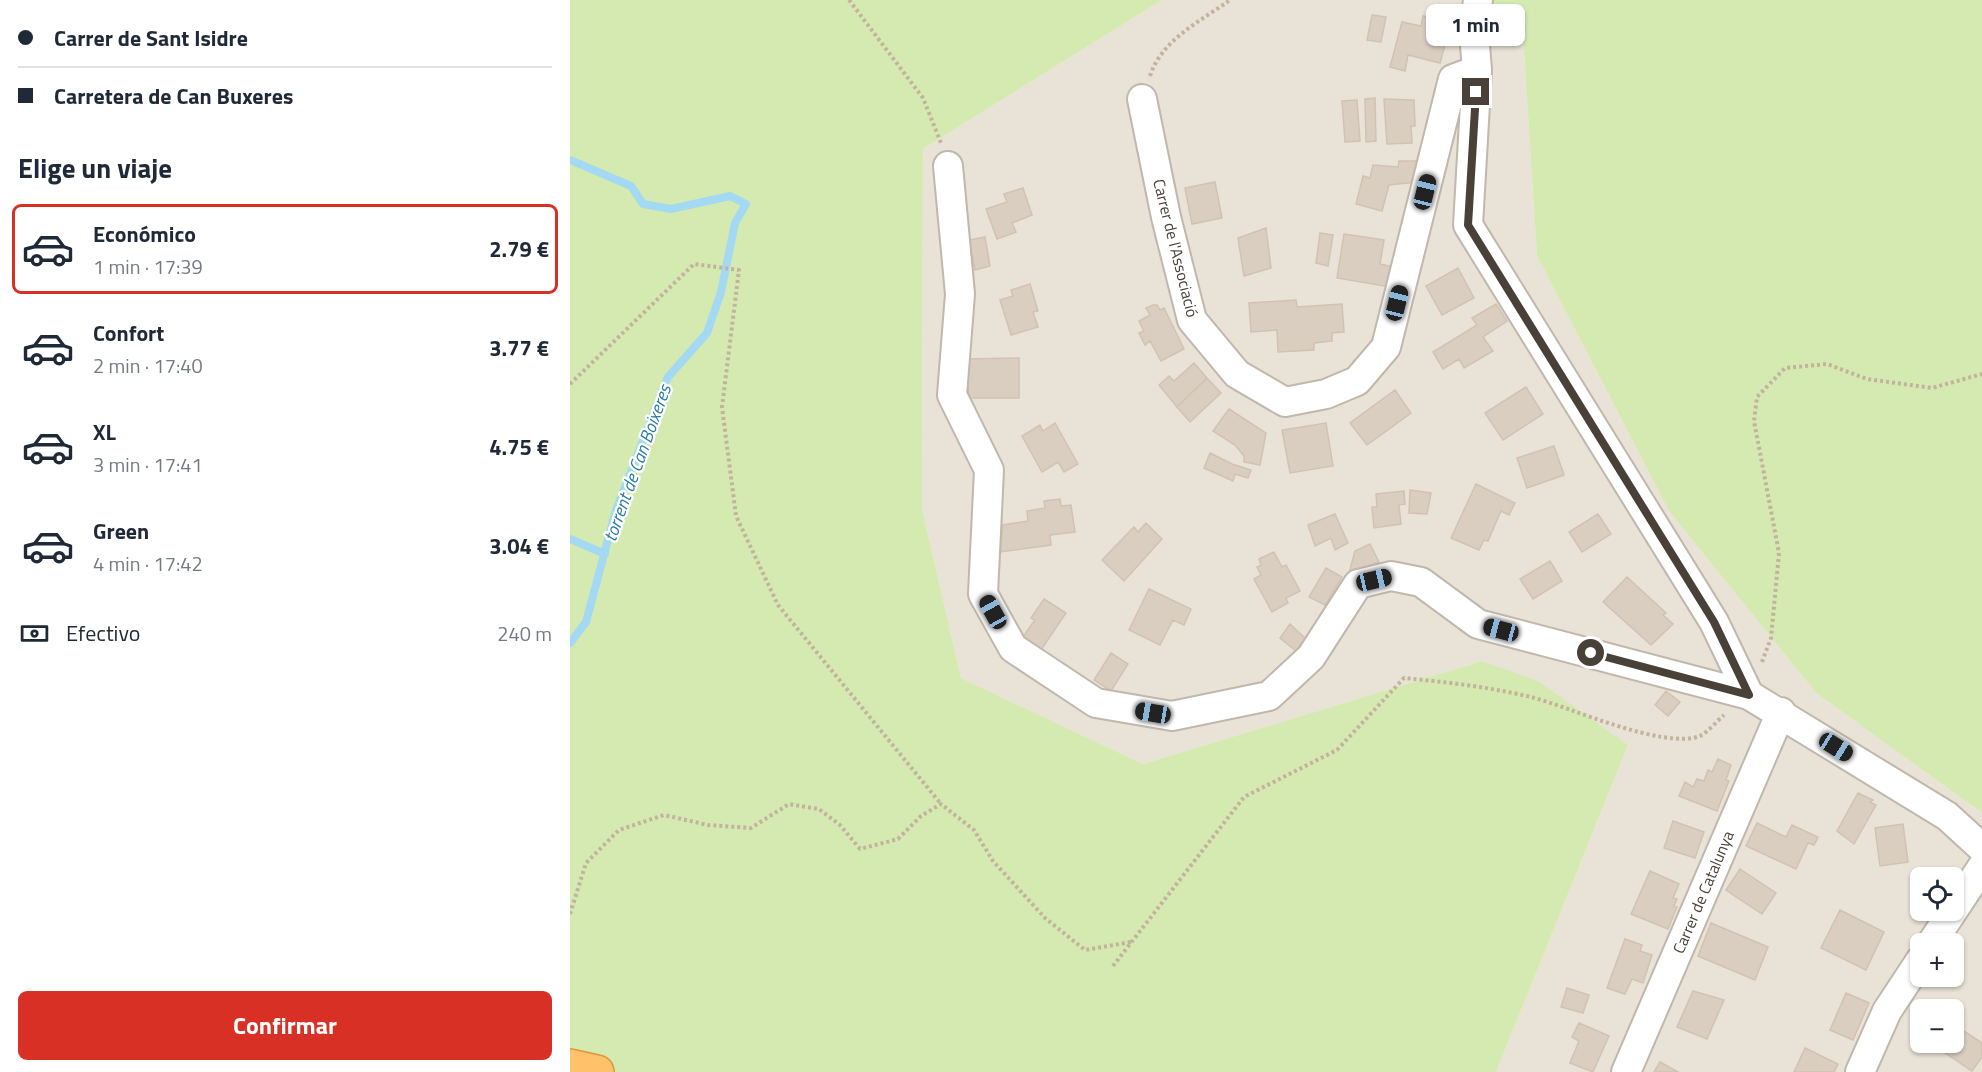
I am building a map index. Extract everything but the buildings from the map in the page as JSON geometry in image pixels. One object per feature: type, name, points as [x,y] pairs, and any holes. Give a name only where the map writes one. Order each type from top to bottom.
[{"type":"highway","points":[[570,1066],[597,1072]]},
{"type":"street","points":[[1478,0],[1474,33],[1477,70],[1468,225],[1714,622],[1749,695]]},
{"type":"street","name":"Carrer de l'Associació","points":[[1142,99],[1166,217],[1192,320],[1237,374],[1285,402],[1326,394],[1357,381],[1386,347],[1453,79],[1477,70]]},
{"type":"street","points":[[948,166],[960,294],[952,395],[989,470],[983,594],[1013,648],[1096,703],[1172,716],[1269,696],[1311,657],[1358,584],[1391,576],[1421,582],[1478,624],[1749,695],[1781,712],[1947,816],[1982,848]]},
{"type":"street","name":"Carrer de Catalunya","points":[[1626,1072],[1781,712]]},
{"type":"street","points":[[1938,933],[1982,867]]},
{"type":"street","points":[[1860,1072],[1887,1011],[1910,976]]},
{"type":"path","points":[[849,0],[923,98],[948,166]]},
{"type":"path","points":[[1142,99],[1153,66],[1175,37],[1230,0]]},
{"type":"path","points":[[570,384],[694,264],[739,270],[722,407],[736,516],[778,605],[941,804],[974,831],[993,861],[1045,918],[1085,950],[1132,942]]},
{"type":"path","points":[[1113,966],[1244,797],[1337,750],[1404,678],[1461,683],[1532,697],[1612,724],[1672,738],[1700,736],[1749,695],[1772,638],[1779,553],[1754,421],[1757,396],[1785,368],[1827,364],[1867,379],[1932,388],[1982,374]]},
{"type":"path","points":[[570,914],[586,863],[619,830],[664,815],[708,825],[751,828],[789,804],[819,809],[840,825],[860,849],[898,839],[921,816],[941,804]]},
{"type":"shaded area","points":[[1162,0],[1483,0],[1523,36],[1537,256],[1669,511],[1816,693],[1982,813],[1982,1072],[1496,1072],[1628,745],[1482,661],[1143,764],[961,678],[922,509],[923,149]]},
{"type":"green space","points":[[570,0],[1162,0],[923,149],[922,509],[961,678],[1143,764],[1482,661],[1538,681],[1628,745],[1496,1072],[570,1072]]},
{"type":"green space","points":[[1483,0],[1982,0],[1982,813],[1816,693],[1669,511],[1537,256],[1523,36]]},
{"type":"waterway","name":"torrent de Can Boixeres","points":[[570,160],[631,186],[643,204],[671,209],[730,196],[746,204],[735,223],[721,292],[707,333],[668,377],[616,510],[586,622],[570,643]]},
{"type":"waterway","points":[[570,539],[605,554]]},
{"type":"route","points":[[1476,92],[1468,225],[1714,622],[1749,695],[1591,653]]}]
